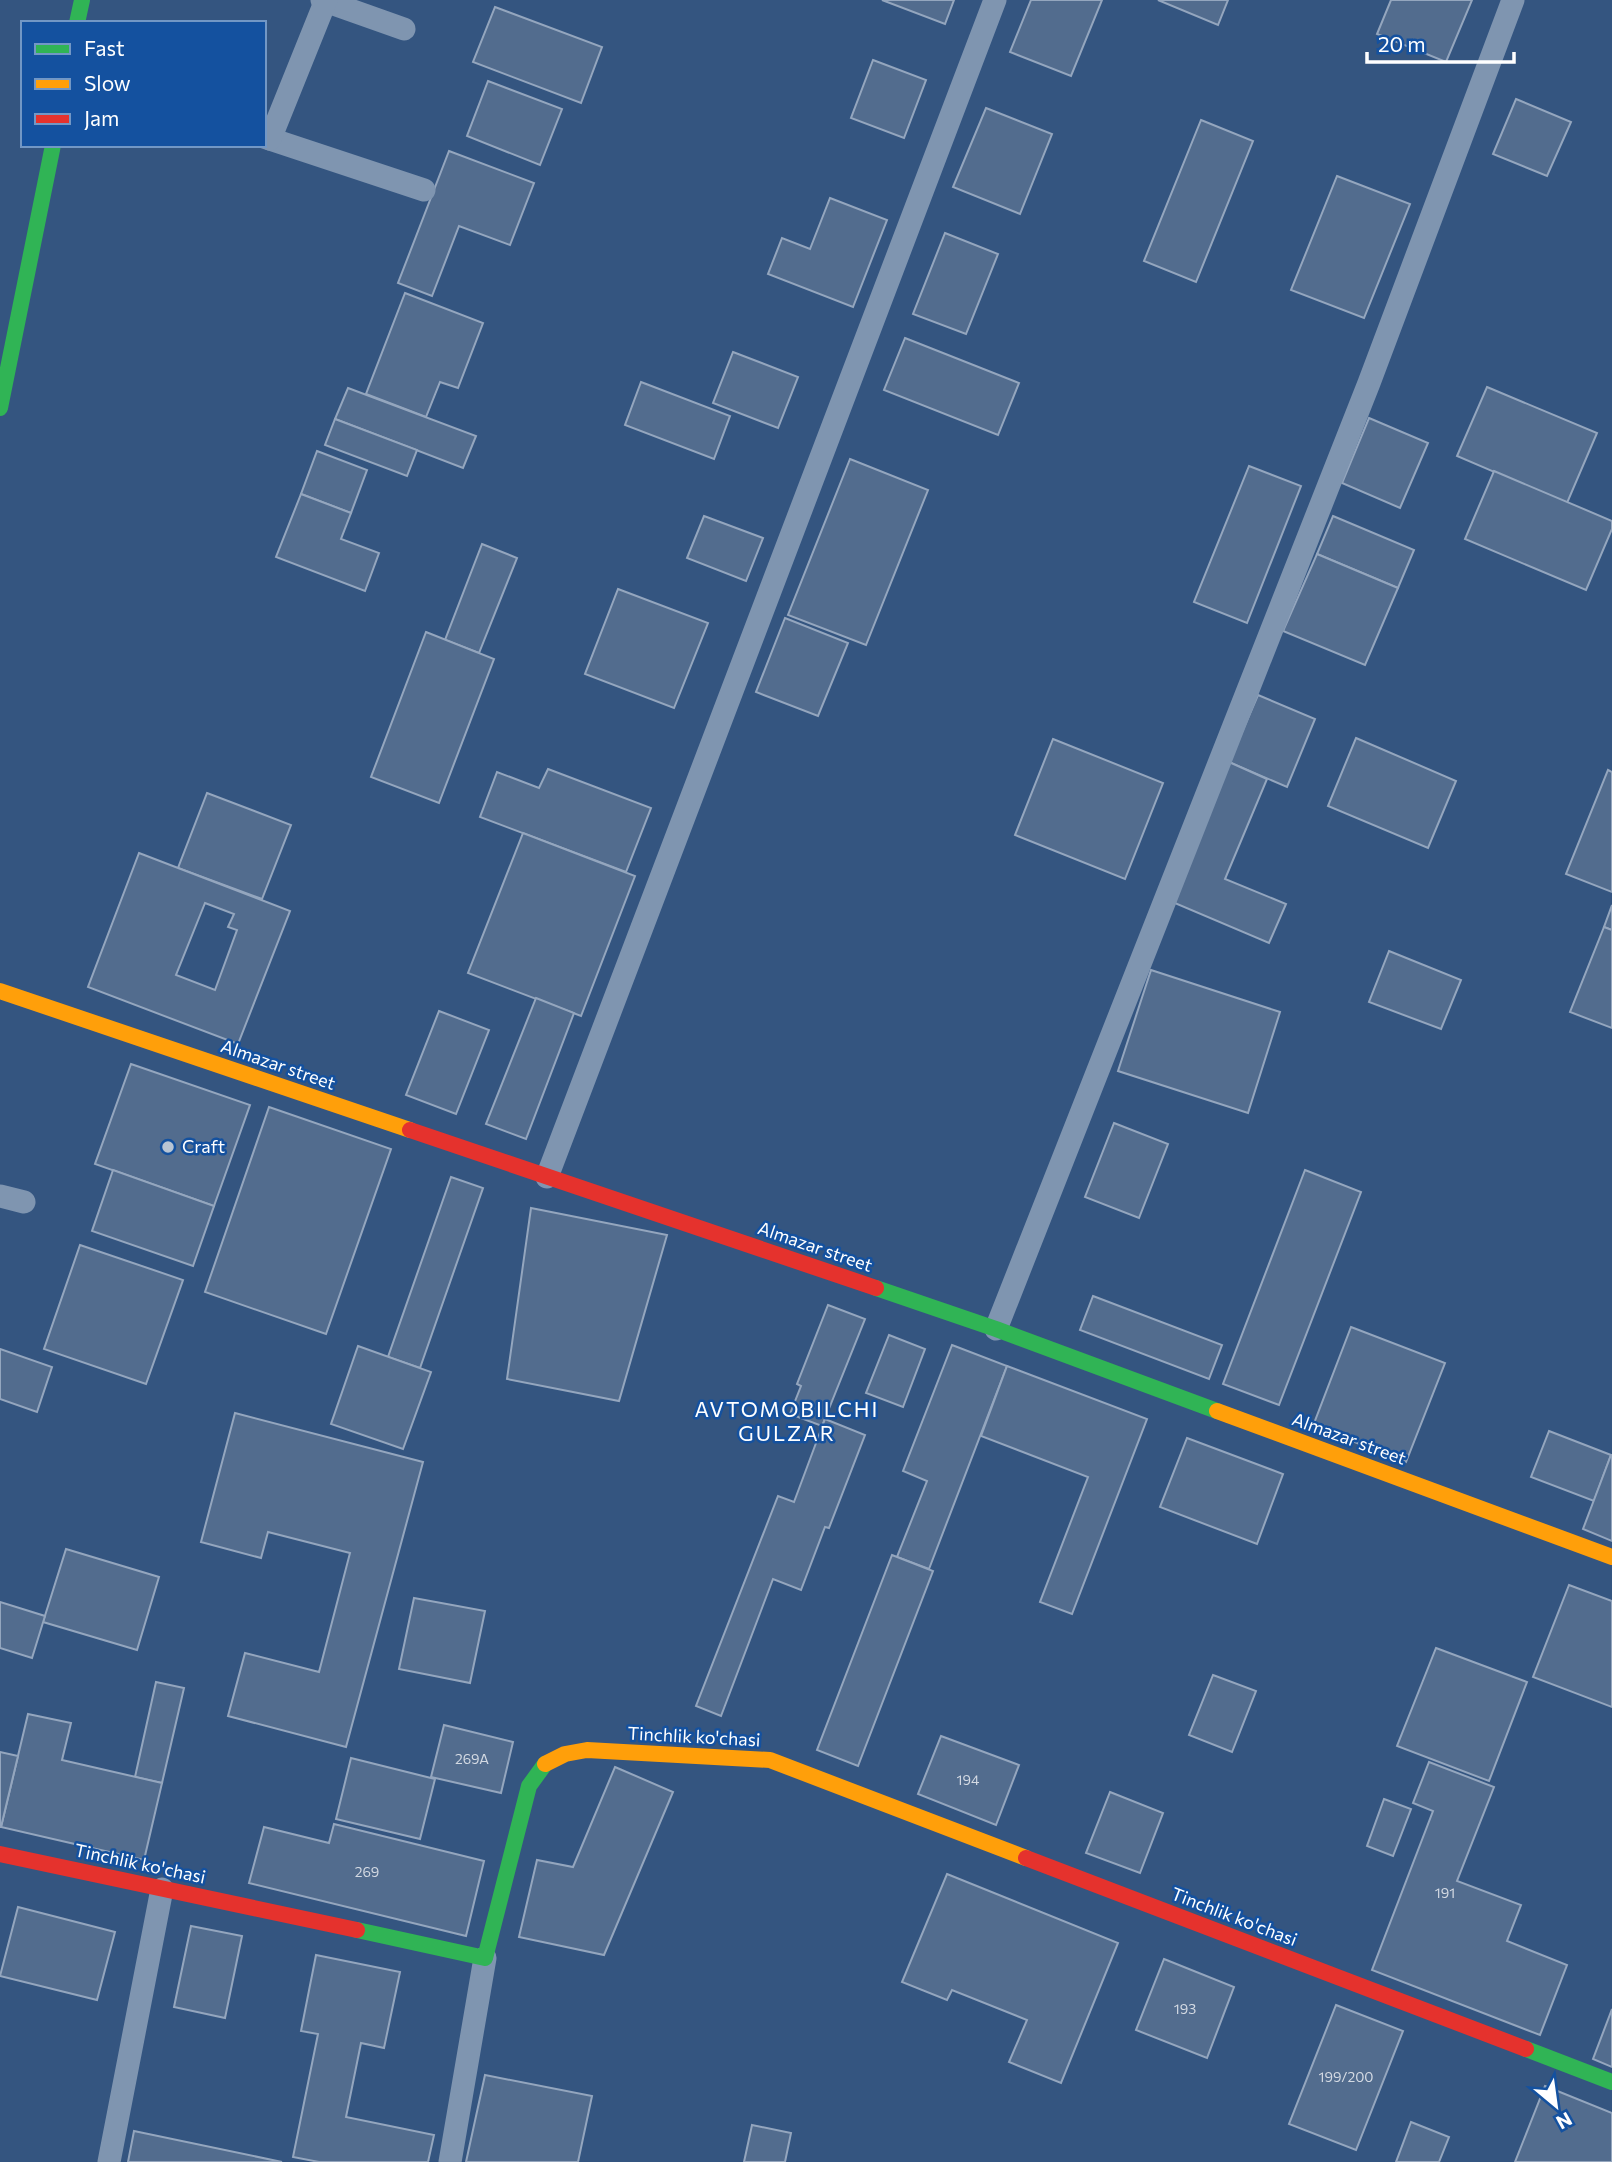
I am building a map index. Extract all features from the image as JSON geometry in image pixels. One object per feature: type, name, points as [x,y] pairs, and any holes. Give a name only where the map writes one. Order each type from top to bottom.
[{"type":"street","points":[[77,21],[82,0]]},
{"type":"street","points":[[0,408],[52,147]]},
{"type":"street","name":"Almazar street","points":[[0,991],[996,1328],[1612,1557]]},
{"type":"street","name":"Tinchlik ko'chasi","points":[[0,1854],[485,1958],[529,1786],[542,1765],[565,1754],[587,1750],[770,1760],[1612,2082]]},
{"type":"lane","points":[[404,29],[324,0],[267,138],[424,190]]},
{"type":"lane","points":[[547,1177],[995,0]]},
{"type":"lane","points":[[996,1328],[1369,383],[1513,0]]},
{"type":"lane","points":[[0,1196],[24,1202]]},
{"type":"lane","points":[[109,2162],[162,1889]]},
{"type":"lane","points":[[450,2162],[485,1958]]},
{"type":"building","points":[[882,0],[954,0],[945,24]]},
{"type":"building","points":[[1031,0],[1102,0],[1071,76],[1010,52]]},
{"type":"building","points":[[1158,0],[1228,0],[1218,25]]},
{"type":"building","points":[[1391,0],[1472,0],[1446,62],[1377,34]]},
{"type":"building","points":[[495,7],[602,47],[581,103],[473,62]]},
{"type":"building","points":[[873,60],[926,80],[904,138],[851,118]]},
{"type":"building","points":[[488,81],[562,109],[540,165],[467,136]]},
{"type":"building","points":[[1516,99],[1571,122],[1547,176],[1493,154]]},
{"type":"building","points":[[986,108],[1052,134],[1020,214],[953,187]]},
{"type":"building","points":[[1201,120],[1253,141],[1196,282],[1144,261]]},
{"type":"building","points":[[449,151],[534,183],[510,245],[459,226],[432,296],[398,283]]},
{"type":"building","points":[[1337,176],[1410,204],[1364,318],[1291,290]]},
{"type":"building","points":[[830,198],[887,220],[853,307],[768,274],[782,238],[810,249]]},
{"type":"building","points":[[945,233],[998,254],[966,334],[913,314]]},
{"type":"building","points":[[405,293],[483,323],[458,388],[440,382],[426,417],[366,394]]},
{"type":"building","points":[[905,338],[1019,383],[998,435],[884,390]]},
{"type":"building","points":[[733,352],[798,377],[778,428],[713,403]]},
{"type":"building","points":[[641,382],[730,416],[714,459],[625,425]]},
{"type":"building","points":[[1487,387],[1597,433],[1567,503],[1457,456]]},
{"type":"building","points":[[348,388],[476,436],[463,468],[335,419]]},
{"type":"building","points":[[1369,418],[1428,443],[1400,508],[1342,483]]},
{"type":"building","points":[[335,419],[417,450],[407,476],[325,445]]},
{"type":"building","points":[[317,451],[367,470],[351,513],[301,494]]},
{"type":"building","points":[[850,459],[928,490],[866,645],[788,615]]},
{"type":"building","points":[[1249,466],[1301,486],[1247,623],[1194,602]]},
{"type":"building","points":[[1494,471],[1612,521],[1612,529],[1586,590],[1465,539]]},
{"type":"building","points":[[301,494],[351,513],[341,539],[379,553],[365,591],[276,557]]},
{"type":"building","points":[[704,516],[763,538],[746,581],[687,558]]},
{"type":"building","points":[[1333,516],[1414,550],[1398,588],[1317,554]]},
{"type":"building","points":[[482,544],[517,558],[479,653],[445,640]]},
{"type":"building","points":[[1317,554],[1398,588],[1365,665],[1283,631]]},
{"type":"building","points":[[618,589],[708,623],[674,708],[585,674]]},
{"type":"building","points":[[785,618],[848,643],[818,716],[756,692]]},
{"type":"building","points":[[426,632],[494,659],[439,803],[371,777]]},
{"type":"building","points":[[1258,695],[1315,719],[1287,787],[1229,762]]},
{"type":"building","points":[[1356,738],[1456,781],[1428,848],[1328,806]]},
{"type":"building","points":[[1053,739],[1163,783],[1125,879],[1015,835]]},
{"type":"building","points":[[1229,762],[1267,779],[1225,879],[1286,904],[1269,943],[1170,901]]},
{"type":"building","points":[[548,769],[651,808],[626,872],[480,817],[497,772],[539,788]]},
{"type":"building","points":[[1608,770],[1612,772],[1612,892],[1566,874]]},
{"type":"building","points":[[207,793],[291,825],[262,899],[178,868]]},
{"type":"building","points":[[523,833],[635,876],[581,1016],[468,973]]},
{"type":"building","points":[[139,853],[290,911],[238,1044],[88,987]],"holes":[[[205,903],[234,914],[228,927],[237,930],[215,990],[176,975]]]},
{"type":"building","points":[[1612,905],[1612,930],[1604,927]]},
{"type":"building","points":[[1604,927],[1612,930],[1612,1028],[1570,1012]]},
{"type":"building","points":[[1389,951],[1461,980],[1441,1029],[1369,1002]]},
{"type":"building","points":[[1151,970],[1280,1012],[1248,1113],[1118,1071]]},
{"type":"building","points":[[536,998],[574,1013],[526,1139],[486,1124]]},
{"type":"building","points":[[439,1011],[489,1030],[456,1114],[406,1095]]},
{"type":"building","name":"Craft","points":[[131,1064],[250,1105],[214,1206],[95,1164]]},
{"type":"building","points":[[269,1107],[391,1149],[326,1334],[205,1292]]},
{"type":"building","points":[[1114,1123],[1168,1144],[1139,1218],[1085,1197]]},
{"type":"building","points":[[113,1170],[214,1206],[193,1266],[92,1231]]},
{"type":"building","points":[[1305,1170],[1361,1192],[1279,1405],[1223,1384]]},
{"type":"building","points":[[451,1177],[483,1188],[420,1368],[388,1357]]},
{"type":"building","points":[[531,1208],[667,1235],[619,1401],[507,1379]]},
{"type":"building","points":[[80,1245],[183,1280],[146,1384],[44,1349]]},
{"type":"building","points":[[1093,1296],[1222,1345],[1209,1379],[1080,1330]]},
{"type":"building","points":[[828,1305],[865,1319],[822,1426],[790,1414],[801,1386],[797,1384]]},
{"type":"building","points":[[1351,1327],[1445,1363],[1406,1462],[1313,1426]]},
{"type":"building","points":[[889,1335],[925,1349],[903,1407],[866,1393]]},
{"type":"building","points":[[952,1345],[1007,1366],[929,1569],[897,1557],[927,1481],[903,1471]]},
{"type":"building","points":[[358,1346],[431,1372],[403,1449],[331,1424]]},
{"type":"building","points":[[0,1349],[52,1367],[37,1412],[0,1399]]},
{"type":"building","points":[[1007,1366],[1147,1419],[1072,1614],[1040,1602],[1088,1477],[981,1436]]},
{"type":"building","points":[[235,1413],[423,1462],[346,1747],[228,1716],[245,1653],[319,1672],[350,1553],[268,1532],[261,1558],[201,1542]]},
{"type":"building","points":[[825,1419],[865,1435],[829,1528],[825,1527],[801,1590],[773,1579],[721,1716],[696,1706],[778,1496],[794,1502]]},
{"type":"building","points":[[1549,1431],[1611,1455],[1594,1501],[1531,1477]]},
{"type":"building","points":[[1187,1438],[1283,1474],[1257,1544],[1160,1507]]},
{"type":"building","points":[[1612,1455],[1612,1541],[1583,1529]]},
{"type":"building","points":[[66,1549],[159,1577],[137,1650],[43,1622]]},
{"type":"building","points":[[892,1555],[933,1571],[858,1766],[817,1750]]},
{"type":"building","points":[[1569,1585],[1612,1601],[1612,1707],[1533,1677]]},
{"type":"building","points":[[414,1598],[485,1611],[470,1683],[399,1669]]},
{"type":"building","points":[[0,1602],[45,1616],[32,1658],[0,1648]]},
{"type":"building","points":[[1436,1648],[1527,1682],[1489,1781],[1397,1746]]},
{"type":"building","points":[[1213,1675],[1256,1691],[1232,1752],[1189,1735]]},
{"type":"building","points":[[156,1682],[184,1688],[162,1783],[135,1777]]},
{"type":"building","points":[[28,1714],[71,1723],[62,1760],[162,1783],[144,1860],[1,1827]]},
{"type":"building","points":[[444,1725],[513,1742],[501,1793],[431,1777]]},
{"type":"building","points":[[941,1736],[1019,1765],[996,1825],[918,1794]]},
{"type":"building","points":[[0,1752],[18,1756],[1,1827],[0,1827]]},
{"type":"building","points":[[351,1758],[435,1779],[420,1839],[336,1819]]},
{"type":"building","points":[[1429,1762],[1494,1787],[1457,1881],[1521,1905],[1507,1941],[1567,1965],[1540,2035],[1372,1970],[1433,1811],[1413,1803]]},
{"type":"building","points":[[615,1767],[673,1792],[604,1955],[519,1937],[537,1860],[573,1867]]},
{"type":"building","points":[[1110,1792],[1163,1813],[1140,1873],[1086,1853]]},
{"type":"building","points":[[1384,1799],[1411,1809],[1393,1856],[1367,1846]]},
{"type":"building","points":[[334,1824],[484,1861],[466,1936],[249,1883],[264,1827],[329,1843]]},
{"type":"building","points":[[947,1874],[1118,1943],[1061,2083],[1009,2062],[1027,2020],[952,1990],[947,2000],[902,1982]]},
{"type":"building","points":[[18,1907],[115,1932],[97,2000],[0,1976]]},
{"type":"building","points":[[191,1926],[242,1936],[225,2018],[174,2007]]},
{"type":"building","points":[[316,1955],[400,1972],[384,2048],[361,2043],[346,2117],[434,2135],[428,2162],[319,2162],[293,2157],[318,2034],[301,2031]]},
{"type":"building","points":[[1164,1959],[1234,1987],[1207,2058],[1136,2030]]},
{"type":"building","points":[[1336,2005],[1403,2031],[1356,2150],[1289,2124]]},
{"type":"building","points":[[1612,2009],[1612,2067],[1593,2059]]},
{"type":"building","points":[[485,2075],[592,2096],[578,2162],[466,2162]]},
{"type":"building","points":[[1545,2086],[1612,2113],[1612,2162],[1515,2162]]},
{"type":"building","points":[[1411,2122],[1449,2137],[1439,2162],[1396,2162]]},
{"type":"building","points":[[752,2125],[791,2133],[785,2162],[744,2162]]},
{"type":"building","points":[[134,2131],[282,2162],[128,2162]]},
{"type":"traffic: fast","points":[[77,21],[82,0]]},
{"type":"traffic: fast","points":[[0,408],[53,147]]},
{"type":"traffic: fast","points":[[876,1288],[996,1329],[1217,1411]]},
{"type":"traffic: fast","points":[[357,1930],[485,1958],[529,1786],[545,1764]]},
{"type":"traffic: fast","points":[[1526,2049],[1612,2082]]},
{"type":"traffic: slow","points":[[0,991],[410,1130]]},
{"type":"traffic: slow","points":[[1217,1411],[1612,1557]]},
{"type":"traffic: slow","points":[[545,1764],[565,1754],[587,1750],[770,1760],[1026,1858]]},
{"type":"traffic: jam","points":[[410,1130],[876,1288]]},
{"type":"traffic: jam","points":[[0,1854],[357,1930]]},
{"type":"traffic: jam","points":[[1026,1858],[1526,2049]]},
{"type":"place","name":"Craft","points":[[168,1147]]},
{"type":"district","name":"AVTOMOBILCHI GULZAR","points":[[787,1422]]}]
